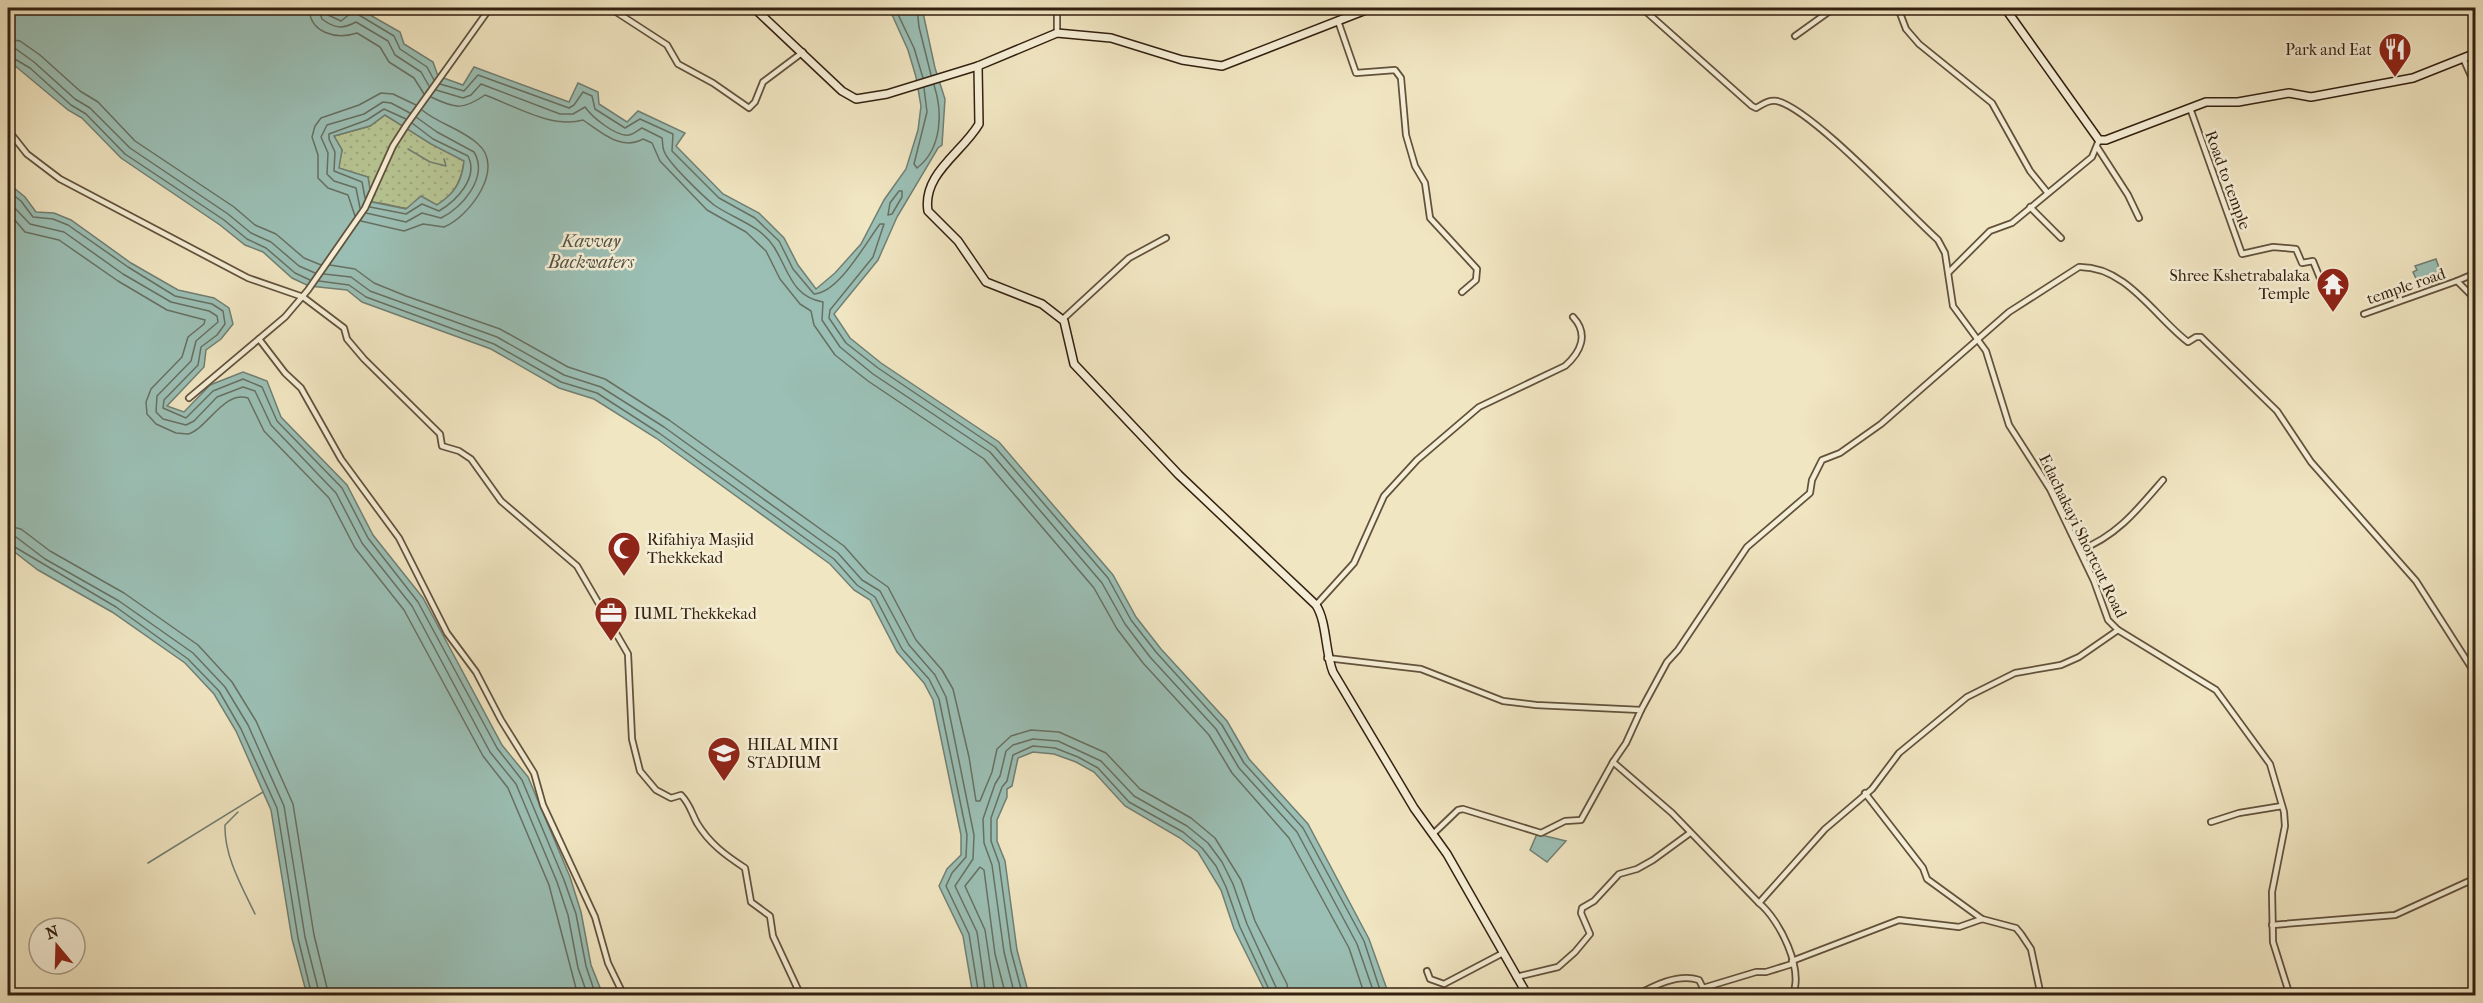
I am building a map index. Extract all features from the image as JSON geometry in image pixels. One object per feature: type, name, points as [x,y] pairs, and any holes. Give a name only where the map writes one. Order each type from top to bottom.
[{"type":"main road","points":[[754,8],[849,97],[863,99],[887,94],[978,66],[1057,33],[1111,38],[1182,60],[1222,66],[1371,8]]},
{"type":"main road","points":[[2005,8],[2098,143],[2206,102],[2238,102],[2289,93],[2310,98],[2413,78],[2475,53]]},
{"type":"main road","points":[[978,66],[979,124],[937,174],[929,187],[928,211],[958,241],[986,282],[1042,304],[1063,319],[1068,330],[1070,358],[1074,364],[1179,475],[1316,605],[1328,658],[1389,766],[1475,900],[1528,996]]},
{"type":"street","points":[[189,398],[259,339],[303,297],[365,208],[393,147],[453,57],[490,8]]},
{"type":"street","points":[[610,8],[667,45],[678,64],[713,83],[749,108],[755,102],[763,82],[802,52]]},
{"type":"street","points":[[1057,33],[1057,12],[1061,8]]},
{"type":"street","name":"Edachakayi Shortcut Road","points":[[1642,8],[1752,106],[1756,108],[1768,101],[1785,104],[1829,136],[1938,240],[1945,252],[1953,306],[1986,351],[2009,425],[2050,489],[2080,550],[2108,620],[2118,630],[2216,690],[2270,764],[2285,826],[2272,892],[2272,942],[2290,996]]},
{"type":"street","points":[[1795,36],[1834,8]]},
{"type":"street","points":[[1898,8],[1906,29],[1919,44],[1992,103],[2030,171],[2047,192]]},
{"type":"street","points":[[1338,21],[1356,73],[1395,70],[1399,74],[1406,135],[1415,166],[1425,183],[1430,218],[1477,269],[1476,280],[1462,292]]},
{"type":"street","points":[[2463,58],[2475,87]]},
{"type":"street","name":"Road to temple","points":[[2190,108],[2242,254],[2273,247],[2296,249],[2302,263],[2313,261],[2326,293]]},
{"type":"street","points":[[8,130],[27,153],[60,179],[248,278],[303,297],[344,328],[347,339],[364,359],[440,434],[442,446],[459,451],[471,459],[501,501],[577,566],[628,654],[632,739],[640,771],[656,790],[671,798],[681,795],[690,804],[696,821],[711,844],[745,868],[751,902],[770,916],[773,936],[801,996]]},
{"type":"street","points":[[1949,272],[1990,231],[2006,227],[2092,157],[2098,143]]},
{"type":"street","points":[[2098,143],[2139,218]]},
{"type":"street","points":[[2030,207],[2061,238]]},
{"type":"street","points":[[1063,319],[1078,308],[1129,258],[1166,238]]},
{"type":"street","points":[[1433,834],[1458,810],[1463,809],[1541,833],[1565,821],[1581,820],[1626,743],[1666,662],[1678,650],[1747,548],[1810,493],[1812,480],[1822,460],[1840,453],[1881,424],[2009,312],[2079,267],[2102,272],[2125,283],[2186,341],[2201,337],[2277,411],[2311,462],[2416,581],[2475,675]]},
{"type":"street","name":"temple road","points":[[2364,314],[2475,273]]},
{"type":"street","points":[[2457,281],[2475,300]]},
{"type":"street","points":[[1316,605],[1354,563],[1384,496],[1417,460],[1479,407],[1565,366],[1576,357],[1582,338],[1581,326],[1573,317]]},
{"type":"street","points":[[259,339],[285,373],[301,388],[341,459],[399,538],[447,633],[476,672],[501,720],[534,773],[543,805],[595,917],[608,963],[624,996]]},
{"type":"street","points":[[2080,550],[2110,536],[2134,514],[2163,480]]},
{"type":"street","points":[[1759,903],[1825,829],[1872,789],[1899,753],[1967,697],[2014,673],[2061,665],[2079,657],[2118,630]]},
{"type":"street","points":[[1328,658],[1421,669],[1503,701],[1536,705],[1641,710]]},
{"type":"street","points":[[1613,762],[1690,833],[1778,923],[1792,963],[1794,994]]},
{"type":"street","points":[[1865,793],[1923,868],[1927,879],[1982,919],[2016,928],[2031,949],[2041,996]]},
{"type":"street","points":[[2211,822],[2239,813],[2282,806]]},
{"type":"street","points":[[1516,977],[1561,965],[1590,934],[1581,913],[1582,908],[1594,901],[1619,874],[1641,867],[1690,833]]},
{"type":"street","points":[[2272,925],[2395,915],[2475,878]]},
{"type":"street","points":[[1703,988],[1792,963],[1899,920],[1959,927],[1982,919]]},
{"type":"street","points":[[1427,971],[1430,979],[1444,984],[1503,953]]},
{"type":"street","points":[[1635,996],[1680,978],[1699,980],[1703,988],[1700,996]]},
{"type":"green space","points":[[385,115],[464,161],[458,183],[446,199],[437,205],[416,209],[372,202],[368,177],[338,168],[342,150],[334,136],[370,126]]},
{"type":"water","name":"Kavvay Backwaters","points":[[8,8],[327,8],[342,15],[346,8],[358,8],[400,32],[404,44],[433,62],[438,76],[463,85],[474,67],[569,102],[578,83],[598,92],[599,104],[627,122],[638,111],[685,133],[676,146],[723,194],[759,213],[784,238],[798,265],[816,289],[835,273],[861,244],[884,200],[906,169],[918,130],[921,106],[908,50],[889,8],[922,8],[935,68],[945,99],[942,145],[938,148],[897,217],[878,260],[834,314],[850,338],[881,363],[999,442],[1113,575],[1136,617],[1161,649],[1227,721],[1249,759],[1308,824],[1369,939],[1389,995],[1267,995],[1234,929],[1221,890],[1198,852],[1180,838],[1125,806],[1094,772],[1054,754],[1033,752],[1018,758],[1012,786],[1007,789],[1007,797],[997,820],[997,841],[1005,861],[1017,950],[1029,995],[973,995],[963,936],[939,886],[947,869],[961,855],[961,835],[933,700],[924,683],[897,652],[870,600],[854,590],[830,564],[656,438],[594,399],[559,388],[491,349],[362,302],[347,290],[309,286],[292,278],[263,252],[245,245],[220,225],[121,158],[82,118],[68,110],[8,60]],"holes":[[[385,115],[431,144],[464,161],[459,181],[449,196],[437,205],[421,196],[406,209],[372,202],[368,177],[339,168],[342,150],[334,136],[370,126]]]},
{"type":"water","points":[[8,183],[25,197],[36,212],[54,213],[71,220],[131,263],[178,290],[214,298],[229,308],[233,324],[221,339],[206,350],[204,367],[167,406],[184,412],[210,385],[243,372],[267,381],[281,417],[347,485],[373,535],[423,598],[502,745],[528,777],[570,877],[581,912],[591,965],[603,995],[307,995],[292,939],[271,810],[236,731],[214,694],[185,663],[112,612],[38,570],[8,547]]},
{"type":"water","points":[[2436,259],[2443,279],[2438,282],[2439,285],[2429,288],[2428,284],[2423,285],[2421,281],[2418,283],[2413,272],[2417,270],[2415,266]]},
{"type":"water","points":[[1537,834],[1566,841],[1547,862],[1530,850]]},
{"type":"waterway","points":[[408,149],[430,162],[446,166],[444,159]]},
{"type":"waterway","points":[[148,863],[263,792]]},
{"type":"waterway","points":[[238,812],[225,825],[225,837],[235,871],[255,914]]},
{"type":"place","name":"Park and Eat","points":[[2395,78]]},
{"type":"place","name":"Shree Kshetrabalaka Temple","points":[[2333,313]]},
{"type":"place","name":"Rifahiya Masjid Thekkekad","points":[[624,577]]},
{"type":"place","name":"IUML Thekkekad","points":[[611,642]]},
{"type":"place","name":"HILAL MINI STADIUM","points":[[724,782]]}]
